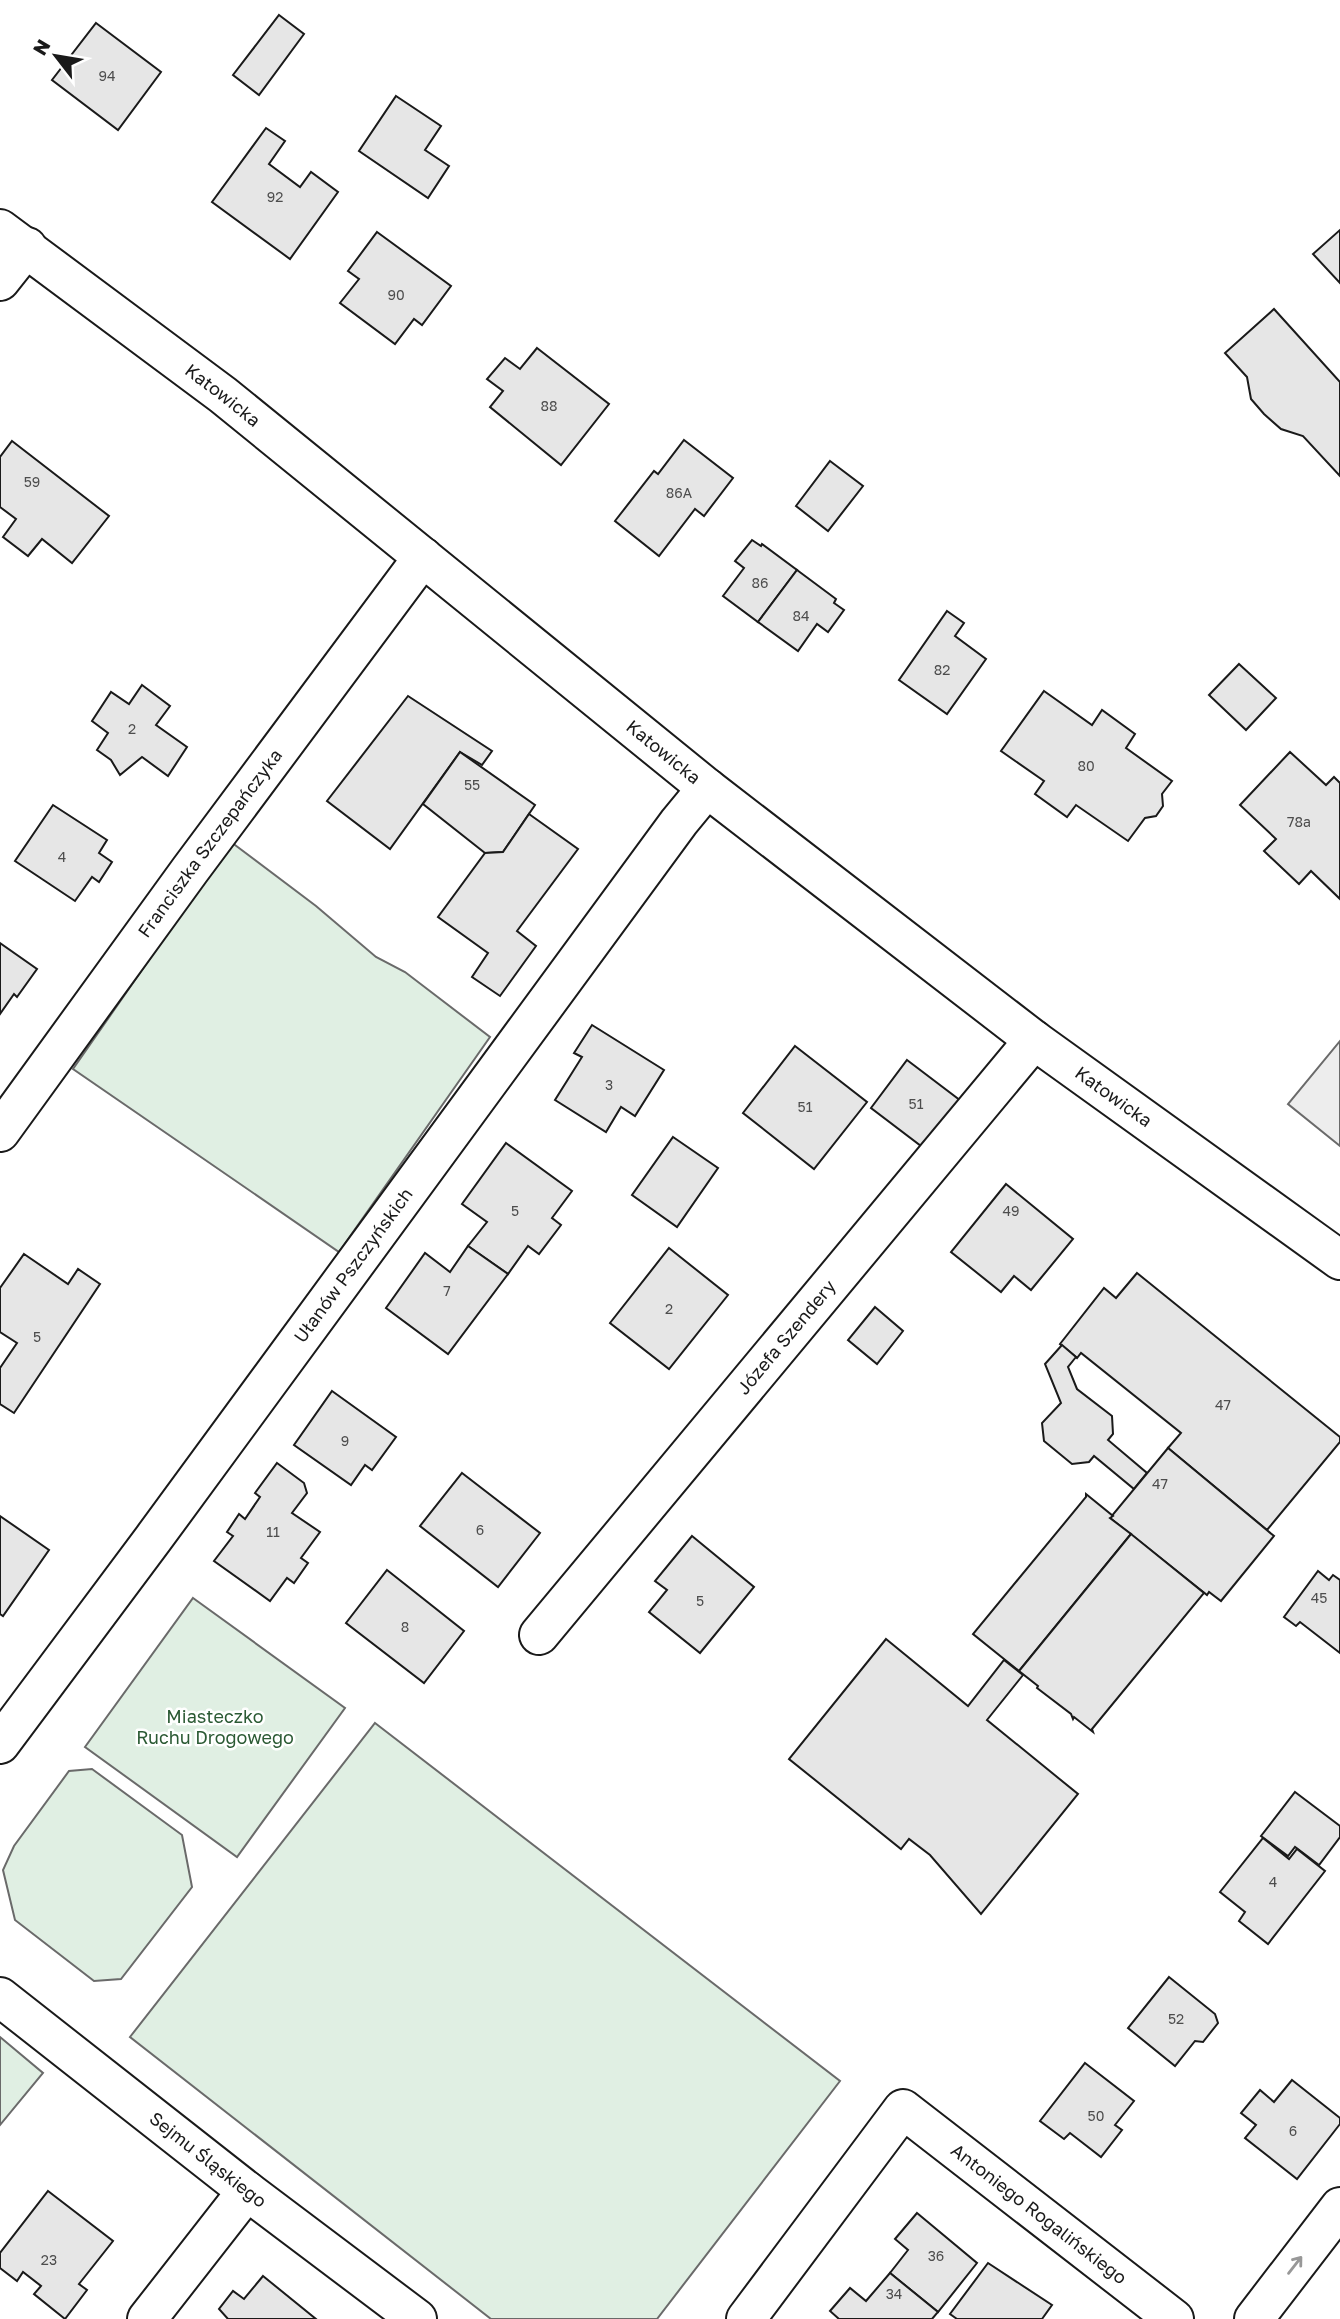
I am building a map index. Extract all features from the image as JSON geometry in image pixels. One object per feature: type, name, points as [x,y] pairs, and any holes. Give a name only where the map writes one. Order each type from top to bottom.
[{"type":"street","points":[[0,281],[14,238]]},
{"type":"street","name":"Katowicka","points":[[14,238],[223,395],[707,788],[1034,1040],[1340,1261]]},
{"type":"street","name":"Franciszka Szczepańczyka","points":[[0,1132],[190,870],[423,557]]},
{"type":"street","name":"Ułanów Pszczyńskich","points":[[0,1744],[679,821],[707,788]]},
{"type":"street","name":"Józefa Szendery","points":[[539,1635],[1034,1040]]},
{"type":"street","name":"Sejmu Śląskiego","points":[[0,1997],[247,2191],[417,2319]]},
{"type":"street","name":"Antoniego Rogalińskiego","points":[[746,2319],[903,2109],[1174,2319]]},
{"type":"street","points":[[147,2319],[247,2191]]},
{"type":"street","points":[[1254,2319],[1340,2207]]},
{"type":"green space","points":[[231,842],[316,906],[376,957],[405,972],[490,1037],[339,1252],[73,1069]]},
{"type":"green space","name":"Miasteczko Ruchu Drogowego","points":[[193,1598],[345,1708],[237,1857],[85,1747]]},
{"type":"green space","points":[[375,1723],[840,2081],[657,2319],[491,2319],[130,2037]]},
{"type":"green space","points":[[92,1769],[182,1835],[192,1887],[121,1979],[94,1981],[15,1920],[3,1870],[14,1846],[69,1771]]},
{"type":"green space","points":[[0,2037],[43,2073],[0,2125]]},
{"type":"shaded area","points":[[1340,1041],[1340,1146],[1288,1104]]},
{"type":"building","points":[[279,15],[304,34],[259,95],[233,75]]},
{"type":"building","points":[[96,23],[161,72],[118,130],[52,80]]},
{"type":"building","points":[[396,96],[441,126],[425,150],[449,166],[428,198],[359,151]]},
{"type":"building","points":[[266,128],[285,141],[269,164],[300,187],[311,172],[338,192],[290,259],[212,202]]},
{"type":"building","points":[[1340,230],[1340,283],[1313,254]]},
{"type":"building","points":[[377,232],[451,286],[422,325],[414,319],[395,344],[340,303],[359,279],[348,271]]},
{"type":"building","points":[[1274,309],[1340,382],[1340,476],[1303,436],[1281,429],[1264,414],[1251,399],[1247,377],[1225,353]]},
{"type":"building","points":[[537,348],[609,404],[561,465],[490,407],[503,391],[487,379],[505,358],[520,369]]},
{"type":"building","points":[[684,440],[733,478],[704,516],[695,509],[659,556],[615,521],[654,471],[658,474]]},
{"type":"building","points":[[12,441],[109,516],[72,563],[42,539],[28,556],[3,537],[16,519],[0,507],[0,457]]},
{"type":"building","points":[[830,461],[863,486],[828,531],[796,506]]},
{"type":"building","points":[[752,540],[761,546],[762,544],[797,570],[758,622],[723,596],[744,568],[735,561]]},
{"type":"building","points":[[797,570],[836,599],[834,603],[844,610],[828,632],[817,624],[798,651],[758,622]]},
{"type":"building","points":[[947,611],[964,623],[955,636],[986,659],[947,714],[899,680]]},
{"type":"building","points":[[1239,664],[1276,698],[1246,730],[1209,695]]},
{"type":"building","points":[[142,685],[170,706],[156,725],[187,747],[168,776],[142,757],[120,775],[111,760],[97,750],[108,733],[92,721],[111,692],[129,704]]},
{"type":"building","points":[[1044,691],[1092,725],[1102,710],[1135,734],[1126,748],[1172,781],[1162,794],[1163,806],[1156,816],[1145,818],[1128,841],[1076,805],[1067,817],[1035,794],[1044,781],[1001,751]]},
{"type":"building","points":[[408,696],[492,751],[482,765],[460,752],[390,849],[327,801]]},
{"type":"building","points":[[460,752],[535,805],[503,852],[485,853],[423,804]]},
{"type":"building","points":[[1290,752],[1326,785],[1334,777],[1340,783],[1340,899],[1311,871],[1299,884],[1264,851],[1276,839],[1240,805]]},
{"type":"building","points":[[53,805],[107,840],[99,853],[112,862],[99,882],[92,877],[75,901],[15,861]]},
{"type":"building","points":[[529,814],[578,849],[517,931],[536,946],[500,996],[472,977],[488,953],[438,917],[485,853],[503,852]]},
{"type":"building","points":[[0,943],[37,969],[17,997],[14,994],[0,1014]]},
{"type":"building","points":[[592,1025],[664,1070],[635,1116],[621,1107],[606,1132],[555,1100],[582,1057],[574,1053]]},
{"type":"building","points":[[795,1046],[867,1102],[814,1169],[743,1113]]},
{"type":"building","points":[[907,1060],[961,1101],[925,1149],[871,1108]]},
{"type":"building","points":[[673,1137],[718,1168],[677,1227],[632,1195]]},
{"type":"building","points":[[506,1143],[572,1191],[552,1218],[561,1225],[539,1254],[528,1246],[508,1274],[468,1246],[487,1222],[462,1204]]},
{"type":"building","points":[[1006,1184],[1073,1239],[1031,1290],[1014,1276],[1001,1292],[951,1252]]},
{"type":"building","points":[[468,1246],[508,1274],[448,1354],[386,1308],[425,1253],[450,1272]]},
{"type":"building","points":[[669,1248],[728,1295],[669,1369],[610,1323]]},
{"type":"building","points":[[24,1254],[68,1284],[78,1269],[100,1284],[14,1413],[0,1404],[0,1368],[17,1343],[0,1332],[0,1288]]},
{"type":"building","points":[[1137,1273],[1340,1437],[1340,1442],[1267,1530],[1168,1448],[1181,1433],[1081,1353],[1077,1358],[1060,1344],[1104,1288],[1116,1298]]},
{"type":"building","points":[[875,1307],[903,1331],[877,1364],[848,1340]]},
{"type":"building","points":[[1062,1345],[1076,1357],[1068,1367],[1077,1389],[1112,1416],[1113,1434],[1108,1440],[1147,1473],[1134,1489],[1094,1456],[1089,1462],[1072,1464],[1044,1441],[1042,1423],[1061,1403],[1045,1364]]},
{"type":"building","points":[[332,1391],[396,1437],[372,1470],[365,1465],[351,1485],[294,1445]]},
{"type":"building","points":[[1168,1448],[1274,1536],[1221,1601],[1209,1592],[1207,1595],[1110,1518]]},
{"type":"building","points":[[277,1463],[304,1483],[307,1493],[292,1513],[320,1532],[301,1558],[308,1563],[294,1583],[287,1578],[270,1601],[214,1561],[233,1536],[227,1532],[239,1514],[245,1519],[260,1497],[255,1493]]},
{"type":"building","points":[[462,1473],[540,1533],[498,1587],[420,1526]]},
{"type":"building","points":[[1086,1494],[1131,1534],[1019,1671],[973,1634]]},
{"type":"building","points":[[0,1516],[49,1550],[3,1616],[0,1614]]},
{"type":"building","points":[[1131,1534],[1204,1593],[1092,1729],[1093,1732],[1074,1717],[1073,1719],[1071,1714],[1019,1671]]},
{"type":"building","points":[[692,1536],[754,1587],[700,1653],[649,1612],[667,1590],[655,1581]]},
{"type":"building","points":[[387,1570],[464,1631],[424,1683],[346,1623]]},
{"type":"building","points":[[1318,1571],[1329,1580],[1333,1575],[1340,1580],[1340,1653],[1300,1622],[1296,1626],[1284,1617]]},
{"type":"building","points":[[886,1639],[968,1706],[1004,1660],[1023,1675],[987,1720],[1078,1794],[981,1914],[930,1855],[909,1839],[901,1849],[789,1759]]},
{"type":"building","points":[[1295,1792],[1340,1826],[1340,1837],[1319,1865],[1295,1847],[1288,1856],[1261,1836]]},
{"type":"building","points":[[1263,1838],[1289,1859],[1297,1849],[1325,1871],[1268,1944],[1239,1921],[1245,1912],[1220,1892]]},
{"type":"building","points":[[1169,1977],[1215,2014],[1218,2023],[1203,2042],[1195,2041],[1175,2066],[1128,2028]]},
{"type":"building","points":[[1085,2063],[1134,2101],[1115,2125],[1122,2130],[1101,2157],[1070,2133],[1064,2139],[1040,2121]]},
{"type":"building","points":[[1292,2080],[1340,2118],[1340,2124],[1297,2179],[1245,2138],[1256,2125],[1241,2113],[1260,2090],[1274,2102]]},
{"type":"building","points":[[48,2191],[113,2241],[79,2284],[87,2290],[65,2319],[34,2294],[41,2286],[23,2272],[17,2281],[0,2268],[0,2253]]},
{"type":"building","points":[[917,2213],[977,2263],[938,2312],[890,2273],[908,2250],[895,2239]]},
{"type":"building","points":[[988,2263],[1052,2305],[1042,2319],[957,2319],[950,2314]]},
{"type":"building","points":[[890,2273],[938,2312],[932,2319],[839,2319],[830,2311],[850,2288],[866,2301]]},
{"type":"building","points":[[263,2276],[316,2319],[228,2319],[219,2309],[233,2291],[244,2299]]}]
